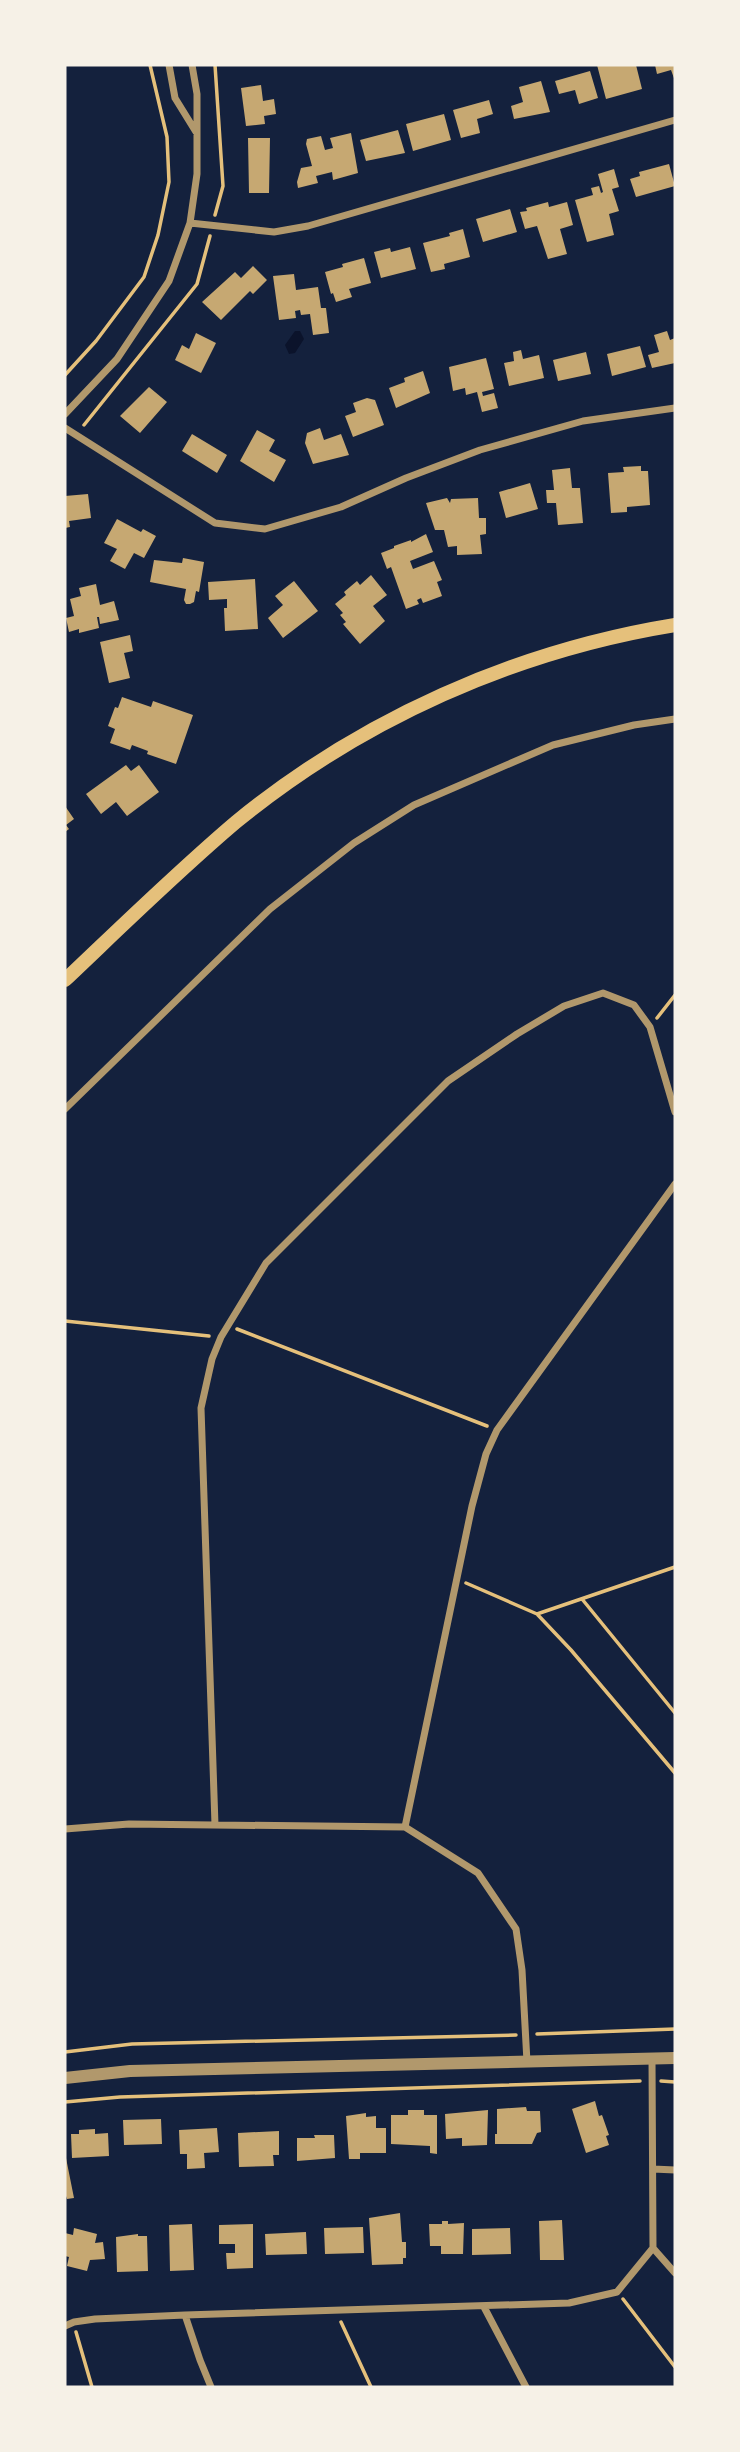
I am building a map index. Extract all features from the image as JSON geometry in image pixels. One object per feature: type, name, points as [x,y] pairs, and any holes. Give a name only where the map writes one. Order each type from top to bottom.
[{"type":"main road","points":[[65,980],[178,873],[237,822],[302,773],[368,732],[440,694],[514,665],[592,642],[675,625]]},
{"type":"street","points":[[169,65],[175,98],[196,133]]},
{"type":"street","points":[[65,414],[117,359],[169,281],[190,223],[197,174],[197,94],[192,65]]},
{"type":"street","points":[[190,223],[274,232],[308,226],[675,120]]},
{"type":"street","points":[[65,428],[215,523],[265,529],[341,507],[406,478],[480,450],[583,421],[675,408]]},
{"type":"street","points":[[65,1110],[270,909],[354,843],[414,805],[553,745],[634,725],[675,719]]},
{"type":"street","points":[[215,1825],[201,1408],[212,1359],[221,1337],[266,1263],[448,1081],[564,1006],[603,993],[634,1005],[650,1027],[675,1112]]},
{"type":"street","points":[[405,1827],[472,1506],[486,1454],[497,1430],[675,1184]]},
{"type":"street","points":[[65,1829],[130,1825],[405,1827],[478,1872],[516,1929],[522,1970],[527,2062]]},
{"type":"street","points":[[65,2078],[130,2071],[675,2058]]},
{"type":"street","points":[[65,2326],[95,2319],[569,2303],[617,2292],[653,2248],[652,2059]]},
{"type":"street","points":[[653,2169],[675,2170]]},
{"type":"street","points":[[653,2248],[675,2273]]},
{"type":"street","points":[[484,2307],[526,2387]]},
{"type":"street","points":[[186,2315],[211,2387]]},
{"type":"path","points":[[65,375],[96,341],[144,277],[158,235],[169,182],[167,137],[150,65]]},
{"type":"path","points":[[650,1027],[675,996]]},
{"type":"path","points":[[65,1321],[221,1337]]},
{"type":"path","points":[[228,1326],[497,1430]]},
{"type":"path","points":[[537,1614],[675,1567]]},
{"type":"path","points":[[457,1579],[537,1614],[675,1773]]},
{"type":"path","points":[[582,1599],[675,1713]]},
{"type":"path","points":[[65,2052],[132,2045],[675,2029]]},
{"type":"path","points":[[65,2102],[134,2096],[675,2082]]},
{"type":"path","points":[[617,2292],[675,2367]]},
{"type":"path","points":[[335,2311],[371,2387]]},
{"type":"path","points":[[74,2322],[92,2387]]},
{"type":"water","points":[[295,331],[300,331],[304,339],[295,353],[289,354],[285,345]]},
{"type":"building","points":[[597,65],[636,65],[642,89],[606,99]]},
{"type":"building","points":[[655,65],[675,65],[675,81],[671,70],[657,74]]},
{"type":"building","points":[[590,71],[598,98],[579,104],[575,90],[559,94],[555,81]]},
{"type":"building","points":[[541,81],[550,112],[514,119],[511,106],[523,102],[519,87]]},
{"type":"building","points":[[261,85],[263,101],[274,99],[276,114],[264,116],[265,124],[246,126],[241,88]]},
{"type":"building","points":[[489,100],[493,114],[477,119],[480,133],[461,138],[453,110]]},
{"type":"building","points":[[444,114],[451,140],[413,151],[406,124]]},
{"type":"building","points":[[398,130],[405,153],[366,161],[360,140]]},
{"type":"building","points":[[351,133],[358,173],[333,180],[332,172],[316,176],[318,183],[298,188],[301,168],[312,166],[307,139],[321,136],[325,150],[333,148],[330,138]]},
{"type":"building","points":[[248,138],[270,138],[269,193],[249,193]]},
{"type":"building","points":[[669,164],[675,186],[636,197],[630,179],[640,176],[639,172]]},
{"type":"building","points":[[614,169],[619,187],[612,189],[619,211],[609,214],[614,235],[587,242],[575,200],[593,195],[591,188],[599,186],[601,193],[603,192],[598,174]]},
{"type":"building","points":[[548,202],[549,207],[567,202],[573,225],[560,229],[567,254],[548,259],[537,226],[525,229],[520,212]]},
{"type":"building","points":[[510,209],[517,232],[483,242],[476,219]]},
{"type":"building","points":[[463,229],[470,257],[444,264],[445,269],[431,272],[423,243],[450,236],[449,233]]},
{"type":"building","points":[[410,247],[416,269],[381,278],[374,252],[390,248],[391,252]]},
{"type":"building","points":[[364,258],[371,283],[349,289],[352,297],[336,302],[325,272]]},
{"type":"building","points":[[253,266],[267,280],[253,294],[250,291],[221,320],[202,302],[235,272],[241,278]]},
{"type":"building","points":[[294,274],[296,290],[318,287],[321,308],[326,308],[329,333],[313,335],[310,314],[301,315],[300,310],[295,311],[296,318],[279,320],[273,276]]},
{"type":"building","points":[[667,331],[670,340],[675,338],[675,363],[652,368],[648,355],[659,352],[654,335]]},
{"type":"building","points":[[196,333],[216,343],[201,373],[175,360],[182,345],[189,349]]},
{"type":"building","points":[[640,346],[646,367],[612,376],[607,354]]},
{"type":"building","points":[[521,350],[523,359],[539,355],[544,378],[509,386],[504,363],[514,361],[513,352]]},
{"type":"building","points":[[586,352],[591,374],[558,381],[553,360]]},
{"type":"building","points":[[486,358],[494,389],[482,392],[483,396],[494,393],[498,408],[482,412],[477,392],[466,395],[465,388],[453,391],[449,367]]},
{"type":"building","points":[[423,371],[430,393],[396,408],[389,388],[405,382],[404,378]]},
{"type":"building","points":[[149,387],[167,402],[140,433],[120,416]]},
{"type":"building","points":[[367,398],[375,400],[384,425],[353,437],[345,416],[356,412],[353,403]]},
{"type":"building","points":[[320,428],[324,440],[341,434],[349,455],[313,464],[305,443],[307,433]]},
{"type":"building","points":[[257,430],[275,440],[269,451],[286,460],[274,482],[240,461]]},
{"type":"building","points":[[192,434],[227,455],[217,473],[182,451]]},
{"type":"building","points":[[641,466],[641,471],[648,471],[650,505],[627,507],[627,512],[611,513],[608,473],[624,472],[623,467]]},
{"type":"building","points":[[570,468],[572,488],[580,488],[583,523],[558,525],[556,503],[547,503],[546,490],[554,490],[552,470]]},
{"type":"building","points":[[530,483],[538,509],[506,518],[499,492]]},
{"type":"building","points":[[88,494],[91,518],[69,521],[70,527],[65,528],[65,496]]},
{"type":"building","points":[[447,498],[450,503],[451,499],[478,498],[479,518],[486,518],[486,534],[480,535],[482,554],[457,555],[457,546],[448,547],[444,530],[435,530],[426,503]]},
{"type":"building","points":[[117,519],[141,532],[143,529],[156,536],[144,558],[134,553],[125,569],[110,561],[117,549],[104,543]]},
{"type":"building","points":[[426,534],[433,552],[410,561],[413,569],[434,561],[442,580],[437,582],[442,596],[423,603],[421,598],[417,600],[419,604],[406,609],[391,567],[387,569],[381,553]]},
{"type":"building","points":[[183,558],[204,562],[199,592],[196,591],[194,602],[190,604],[186,604],[184,600],[186,589],[150,582],[154,560],[182,563]]},
{"type":"building","points":[[371,575],[387,595],[373,606],[385,621],[360,644],[343,624],[346,622],[340,615],[343,613],[335,604],[357,581],[360,585]]},
{"type":"building","points":[[255,579],[258,629],[225,631],[224,608],[227,608],[227,599],[209,600],[208,582]]},
{"type":"building","points":[[294,581],[318,611],[283,638],[268,618],[283,605],[275,596]]},
{"type":"building","points":[[96,584],[100,605],[114,601],[119,620],[100,624],[97,617],[99,628],[79,633],[79,629],[69,632],[66,618],[74,616],[70,599],[81,596],[79,588]]},
{"type":"building","points":[[130,635],[133,651],[124,653],[130,678],[109,683],[100,642]]},
{"type":"building","points":[[122,697],[151,707],[153,701],[193,715],[176,764],[147,754],[148,751],[132,745],[130,750],[110,743],[115,729],[108,726]]},
{"type":"building","points":[[126,765],[131,771],[139,765],[159,792],[127,816],[116,802],[101,814],[86,794]]},
{"type":"building","points":[[65,806],[74,819],[66,825],[69,829],[65,832]]},
{"type":"building","points":[[595,2101],[609,2135],[606,2136],[609,2145],[586,2153],[572,2109]]},
{"type":"building","points":[[526,2107],[527,2111],[540,2111],[541,2132],[537,2133],[532,2144],[495,2144],[497,2109]]},
{"type":"building","points":[[408,2110],[424,2110],[424,2115],[437,2115],[437,2154],[430,2153],[430,2146],[391,2144],[391,2115],[408,2115]]},
{"type":"building","points":[[488,2110],[487,2145],[462,2146],[462,2138],[446,2139],[445,2114]]},
{"type":"building","points":[[366,2113],[366,2117],[376,2116],[376,2128],[386,2128],[386,2153],[360,2153],[360,2159],[349,2159],[346,2116]]},
{"type":"building","points":[[161,2119],[162,2144],[124,2145],[123,2120]]},
{"type":"building","points":[[217,2128],[219,2152],[204,2153],[205,2168],[187,2169],[187,2154],[180,2154],[179,2130]]},
{"type":"building","points":[[95,2129],[95,2134],[108,2133],[109,2156],[72,2158],[71,2134],[79,2134],[79,2130]]},
{"type":"building","points":[[279,2131],[279,2155],[273,2155],[274,2166],[239,2167],[238,2133]]},
{"type":"building","points":[[314,2135],[334,2135],[335,2158],[297,2161],[297,2138],[315,2138]]},
{"type":"building","points":[[65,2153],[74,2198],[67,2199],[65,2193]]},
{"type":"building","points":[[400,2213],[402,2242],[406,2242],[406,2258],[403,2258],[403,2264],[372,2265],[369,2218]]},
{"type":"building","points":[[562,2220],[564,2260],[540,2260],[539,2221]]},
{"type":"building","points":[[442,2221],[448,2221],[448,2224],[464,2223],[463,2254],[441,2254],[441,2246],[430,2246],[429,2224],[442,2224]]},
{"type":"building","points":[[192,2224],[194,2270],[170,2271],[169,2225]]},
{"type":"building","points":[[253,2224],[253,2268],[227,2269],[226,2253],[235,2253],[235,2244],[219,2244],[219,2225]]},
{"type":"building","points":[[363,2227],[364,2253],[325,2254],[324,2228]]},
{"type":"building","points":[[74,2228],[97,2234],[95,2243],[103,2242],[105,2259],[90,2260],[87,2271],[67,2266],[69,2257],[65,2256],[65,2233],[73,2235]]},
{"type":"building","points":[[510,2228],[511,2254],[472,2255],[472,2229]]},
{"type":"building","points":[[306,2232],[307,2254],[266,2255],[265,2234]]},
{"type":"building","points":[[138,2234],[147,2236],[148,2271],[117,2272],[116,2237]]}]
